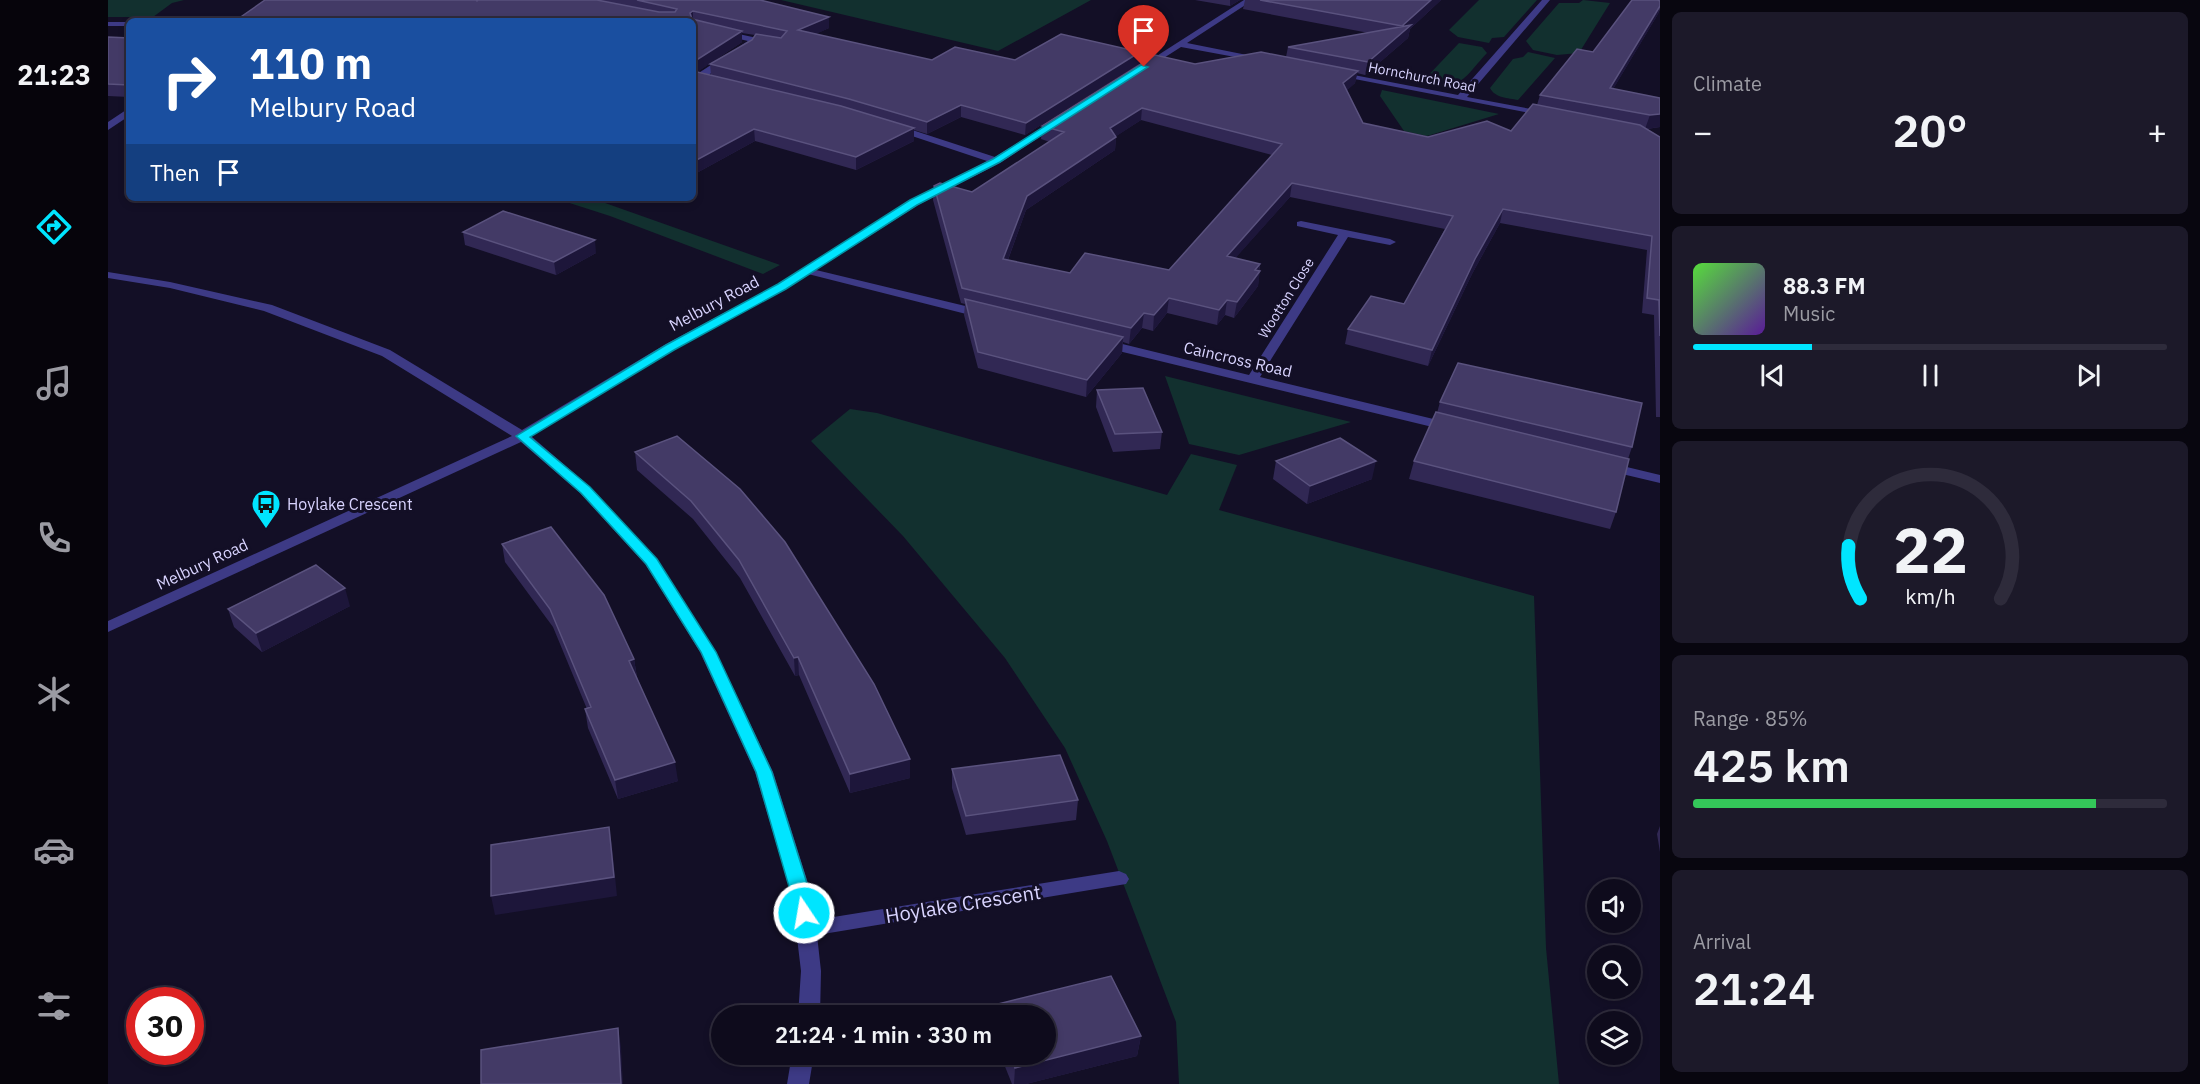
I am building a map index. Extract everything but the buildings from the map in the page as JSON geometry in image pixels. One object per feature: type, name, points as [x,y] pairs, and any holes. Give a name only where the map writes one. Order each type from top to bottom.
[{"type":"street","points":[[1131,75],[1249,0]]},
{"type":"street","points":[[1461,98],[1546,0]]},
{"type":"street","points":[[108,24],[126,24]]},
{"type":"street","points":[[696,27],[759,41],[696,77]]},
{"type":"street","points":[[1179,44],[1268,62]]},
{"type":"street","name":"Hornchurch Road","points":[[1324,72],[1562,117]]},
{"type":"street","points":[[696,78],[715,81]]},
{"type":"street","name":"Melbury Road","points":[[108,627],[522,436],[670,347],[808,271],[914,202],[996,160],[1073,111]]},
{"type":"street","points":[[108,127],[126,113]]},
{"type":"street","points":[[885,125],[996,160]]},
{"type":"street","points":[[108,127],[126,129]]},
{"type":"street","points":[[1300,224],[1390,242]]},
{"type":"street","name":"Wootton Close","points":[[1253,379],[1345,233]]},
{"type":"street","points":[[808,271],[992,316]]},
{"type":"street","points":[[108,275],[170,285],[268,308],[386,353],[522,436],[585,490],[652,562],[708,652],[764,772],[802,896],[811,971],[809,1005]]},
{"type":"street","name":"Caincross Road","points":[[1083,339],[1457,429]]},
{"type":"street","points":[[1592,462],[1660,479]]},
{"type":"street","name":"Hoylake Crescent","points":[[806,929],[1119,879]]},
{"type":"street","points":[[798,1084],[801,1065]]},
{"type":"green space","points":[[108,0],[184,0],[172,3],[153,17],[108,17]]},
{"type":"green space","points":[[781,0],[1091,0],[998,51]]},
{"type":"green space","points":[[1479,0],[1537,0],[1504,37],[1492,38],[1489,43],[1458,37],[1449,30]]},
{"type":"green space","points":[[1583,0],[1610,3],[1579,53],[1557,55],[1533,50],[1526,41],[1559,3],[1579,3]]},
{"type":"green space","points":[[1459,43],[1482,47],[1487,53],[1460,82],[1445,86],[1421,83]]},
{"type":"green space","points":[[1528,52],[1555,58],[1518,100],[1495,94],[1490,88],[1513,59],[1523,57]]},
{"type":"green space","points":[[1382,90],[1499,114],[1427,136],[1404,131],[1380,96]]},
{"type":"green space","points":[[563,201],[599,201],[780,265],[763,274],[610,216]]},
{"type":"green space","points":[[1165,376],[1351,422],[1239,455],[1189,444]]},
{"type":"green space","points":[[850,409],[877,413],[1167,495],[1191,454],[1237,465],[1219,510],[1534,596],[1546,948],[1559,1084],[1179,1084],[1176,1022],[1107,841],[1065,748],[1005,658],[903,536],[811,441]]},
{"type":"place","name":"Hoylake Crescent","points":[[266,530]]},
{"type":"route","points":[[804,913],[802,896],[764,772],[708,652],[652,562],[585,490],[522,436],[670,347],[808,271],[914,202],[996,160],[1144,67]]}]
